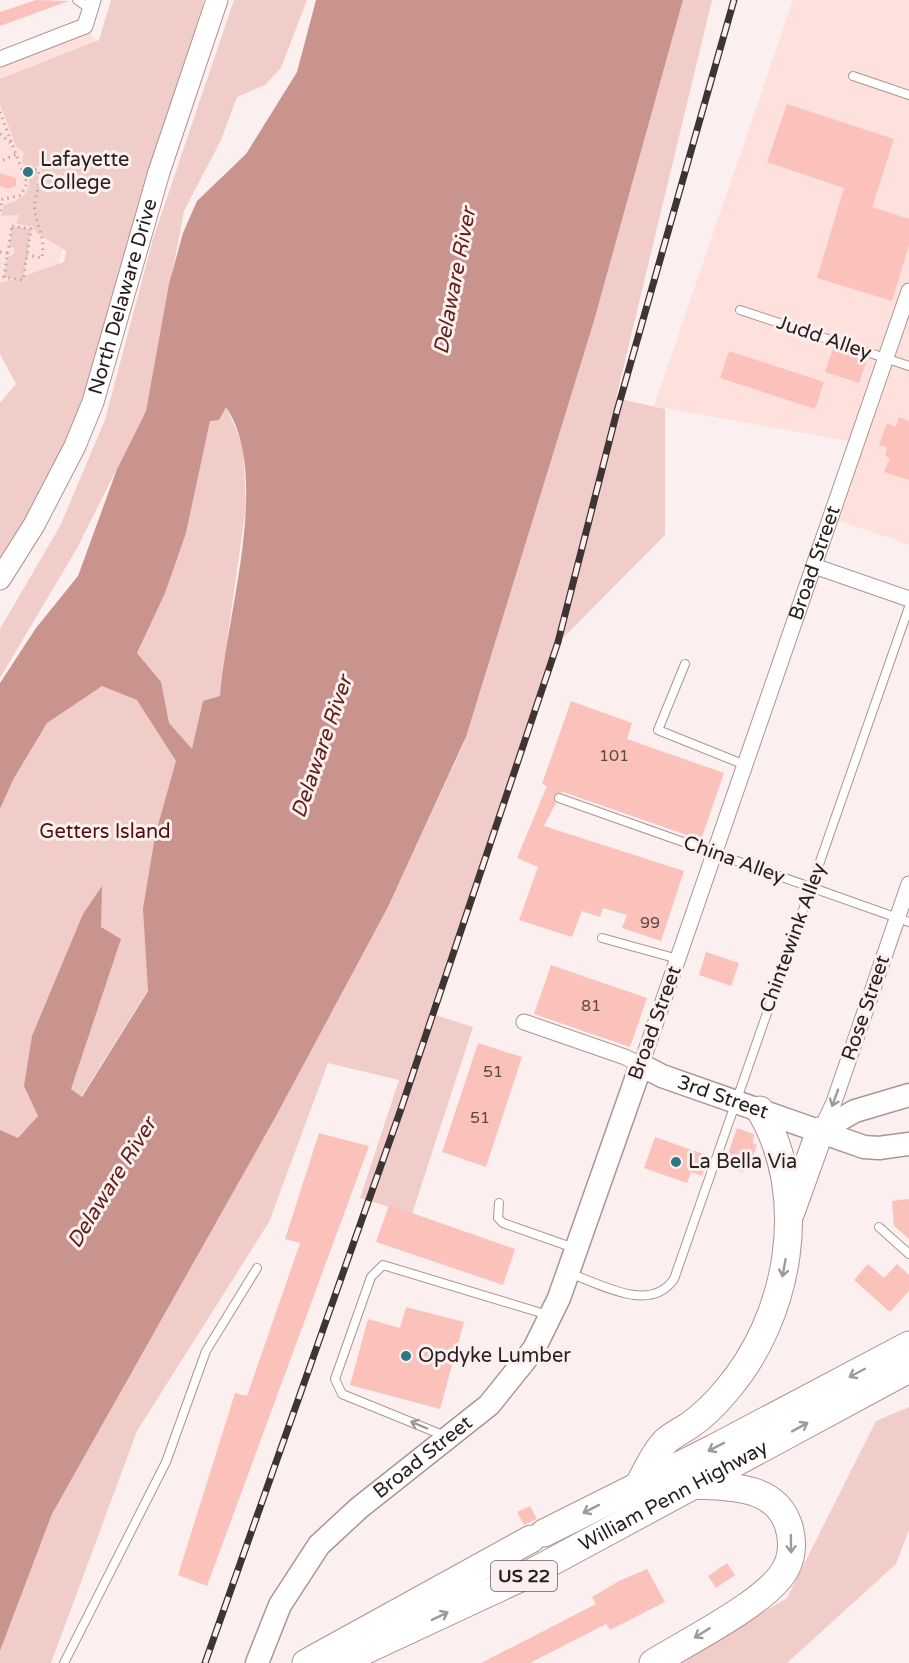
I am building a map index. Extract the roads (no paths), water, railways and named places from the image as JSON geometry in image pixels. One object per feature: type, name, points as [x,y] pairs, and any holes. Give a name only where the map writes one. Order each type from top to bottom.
[{"type":"highway","points":[[638,1486],[666,1441],[691,1424],[737,1377],[757,1345],[779,1290],[785,1260],[788,1220],[778,1150],[748,1106]]},
{"type":"highway","points":[[788,1220],[820,1131]]},
{"type":"highway","name":"William Penn Highway","points":[[306,1663],[538,1536],[909,1345]]},
{"type":"highway","name":"William Penn Highway","points":[[338,1663],[531,1573],[909,1369]]},
{"type":"highway","points":[[653,1663],[759,1597],[782,1576],[790,1560],[792,1542],[788,1525],[781,1511],[769,1500],[745,1489],[693,1485]]},
{"type":"main road","name":"North Delaware Drive","points":[[0,579],[44,505],[75,446],[93,402],[159,172],[217,0]]},
{"type":"main road","name":"3rd Street","points":[[641,1065],[662,1076],[871,1148],[909,1144]]},
{"type":"main road","name":"Broad Street","points":[[257,1663],[280,1605],[320,1545],[359,1508],[489,1405],[534,1349],[551,1316],[568,1272],[641,1065]]},
{"type":"main road","points":[[820,1131],[855,1111],[909,1095]]},
{"type":"street","points":[[0,59],[85,26],[91,5]]},
{"type":"street","name":"Broad Street","points":[[641,1065],[909,291]]},
{"type":"street","points":[[814,566],[909,599]]},
{"type":"street","name":"Rose Street","points":[[820,1131],[834,1102],[903,920],[909,884]]},
{"type":"street","name":"3rd Street","points":[[524,1022],[625,1057],[641,1065]]},
{"type":"lane","points":[[77,0],[91,5]]},
{"type":"lane","points":[[853,76],[909,95]]},
{"type":"lane","name":"Judd Alley","points":[[740,310],[909,366]]},
{"type":"lane","name":"Chintewink Alley","points":[[568,1272],[634,1296],[648,1297],[668,1287],[678,1269],[748,1106],[811,888],[909,607]]},
{"type":"lane","points":[[685,664],[658,730],[745,765]]},
{"type":"lane","name":"China Alley","points":[[559,798],[903,920]]},
{"type":"lane","points":[[602,938],[678,959]]},
{"type":"lane","points":[[499,1203],[498,1218],[503,1223],[576,1248]]},
{"type":"lane","points":[[879,1227],[909,1254]]},
{"type":"lane","points":[[449,1438],[342,1394],[335,1379],[371,1277],[383,1265],[551,1316]]},
{"type":"lane","points":[[64,1663],[166,1462],[206,1351],[257,1268]]},
{"type":"water","name":"Delaware River","points":[[316,0],[683,0],[594,321],[466,737],[388,907],[275,1118],[52,1514],[0,1651],[0,1130],[18,1138],[38,1116],[24,1086],[32,1036],[83,914],[102,886],[101,927],[121,939],[71,1089],[82,1097],[148,991],[143,909],[155,836],[176,761],[137,700],[102,686],[47,723],[14,778],[0,809],[0,683],[36,628],[78,576],[117,469],[146,411],[169,284],[183,233],[197,201],[246,154],[297,72]],"holes":[[[226,407],[239,436],[245,470],[246,507],[237,587],[220,696],[203,701],[192,749],[169,723],[161,682],[137,653],[165,593],[186,533],[210,421],[219,420]]]},
{"type":"railway","points":[[205,1663],[401,1109],[558,642],[617,411],[734,0]]},
{"type":"place","name":"Lafayette College","points":[[28,172]]},
{"type":"place","name":"La Bella Via","points":[[676,1162]]},
{"type":"place","name":"Opdyke Lumber","points":[[406,1356]]},
{"type":"park label","name":"Getters Island","points":[[105,832]]}]
